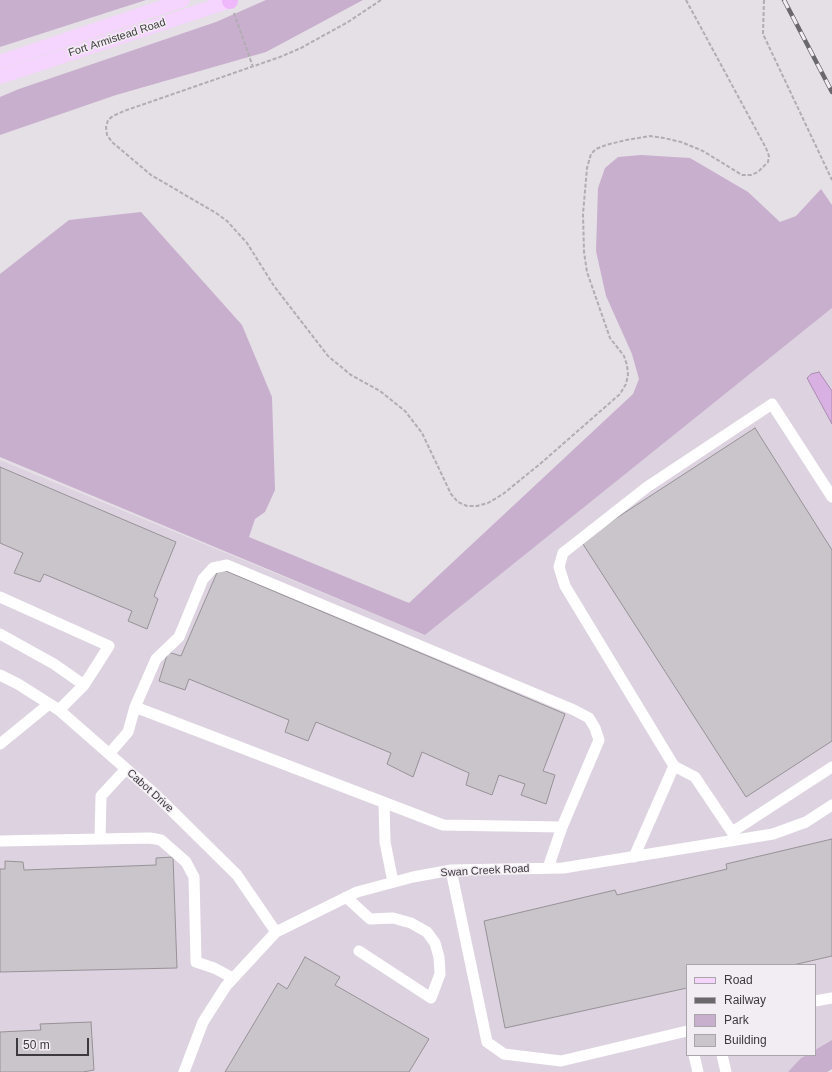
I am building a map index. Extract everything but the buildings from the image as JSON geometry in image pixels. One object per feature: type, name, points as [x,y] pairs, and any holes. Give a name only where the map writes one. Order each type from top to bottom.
[{"type":"main road","name":"Fort Armistead Road","points":[[0,62],[183,0]]},
{"type":"main road","name":"Fort Armistead Road","points":[[0,77],[231,0]]},
{"type":"street","points":[[832,497],[772,404],[647,487],[563,553],[559,567],[565,586],[674,766],[695,777],[735,836],[832,768]]},
{"type":"street","points":[[109,754],[128,732],[135,707],[156,659],[179,637],[203,579],[213,568],[227,565],[574,710],[589,718],[595,728],[599,740],[562,827],[548,868]]},
{"type":"street","points":[[0,597],[109,646],[84,685],[0,744]]},
{"type":"street","points":[[0,634],[54,664],[84,685]]},
{"type":"street","name":"Cabot Drive","points":[[0,675],[18,684],[54,707],[156,795],[237,875],[276,932]]},
{"type":"street","points":[[135,707],[443,824],[562,827]]},
{"type":"street","points":[[634,857],[674,766]]},
{"type":"street","points":[[100,839],[100,796],[126,769]]},
{"type":"street","points":[[384,802],[385,842],[393,882]]},
{"type":"street","name":"Swan Creek Road","points":[[276,932],[357,892],[413,877],[451,870],[563,868],[680,849],[735,836],[773,834],[806,822],[832,805]]},
{"type":"street","points":[[0,841],[150,838],[161,840],[186,862],[194,876],[196,962],[214,968],[233,978]]},
{"type":"street","points":[[451,870],[487,1042],[504,1054],[561,1061],[686,1031]]},
{"type":"street","points":[[346,897],[370,919],[393,918],[411,923],[427,932],[435,943],[439,957],[440,974],[431,998],[359,951]]},
{"type":"street","points":[[184,1072],[203,1022],[226,986],[276,932]]},
{"type":"street","points":[[816,1001],[832,997]]},
{"type":"street","points":[[694,1056],[698,1072]]},
{"type":"street","points":[[722,1056],[726,1072]]},
{"type":"path","points":[[231,0],[253,67]]},
{"type":"path","points":[[381,0],[348,22],[301,48],[253,67],[124,111],[108,120],[106,127],[107,135],[117,147],[151,175],[227,220],[247,244],[274,286],[328,356],[351,375],[380,391],[405,411],[422,433],[451,494],[458,502],[467,506],[477,506],[488,503],[503,494],[540,464],[620,394],[626,384],[628,375],[624,356],[610,338],[586,272],[583,214],[587,168],[591,154],[596,149],[606,145],[650,136],[681,142],[703,152],[742,175],[751,175],[758,172],[768,162],[766,148],[686,0]]},
{"type":"path","points":[[764,0],[763,34],[832,180]]},
{"type":"shaded area","points":[[832,308],[832,1069],[827,1072],[0,1072],[0,460],[425,635]]},
{"type":"shaded area","points":[[819,372],[832,391],[832,424],[807,378],[811,374]]},
{"type":"green space","points":[[0,0],[146,0],[0,47]]},
{"type":"green space","points":[[266,0],[363,0],[266,52],[116,95],[0,135],[0,97],[19,89],[216,22]]},
{"type":"green space","points":[[641,155],[690,158],[748,192],[780,222],[796,216],[821,189],[832,205],[832,308],[425,635],[0,457],[0,274],[69,220],[141,212],[242,325],[272,397],[275,490],[265,512],[255,519],[249,537],[409,603],[633,394],[639,379],[632,354],[606,296],[596,251],[598,188],[605,168],[618,157]]},
{"type":"green space","points":[[832,1040],[832,1069],[827,1072],[788,1072],[801,1058],[805,1056],[816,1056],[816,1049]]},
{"type":"railway","points":[[784,0],[832,92]]}]
